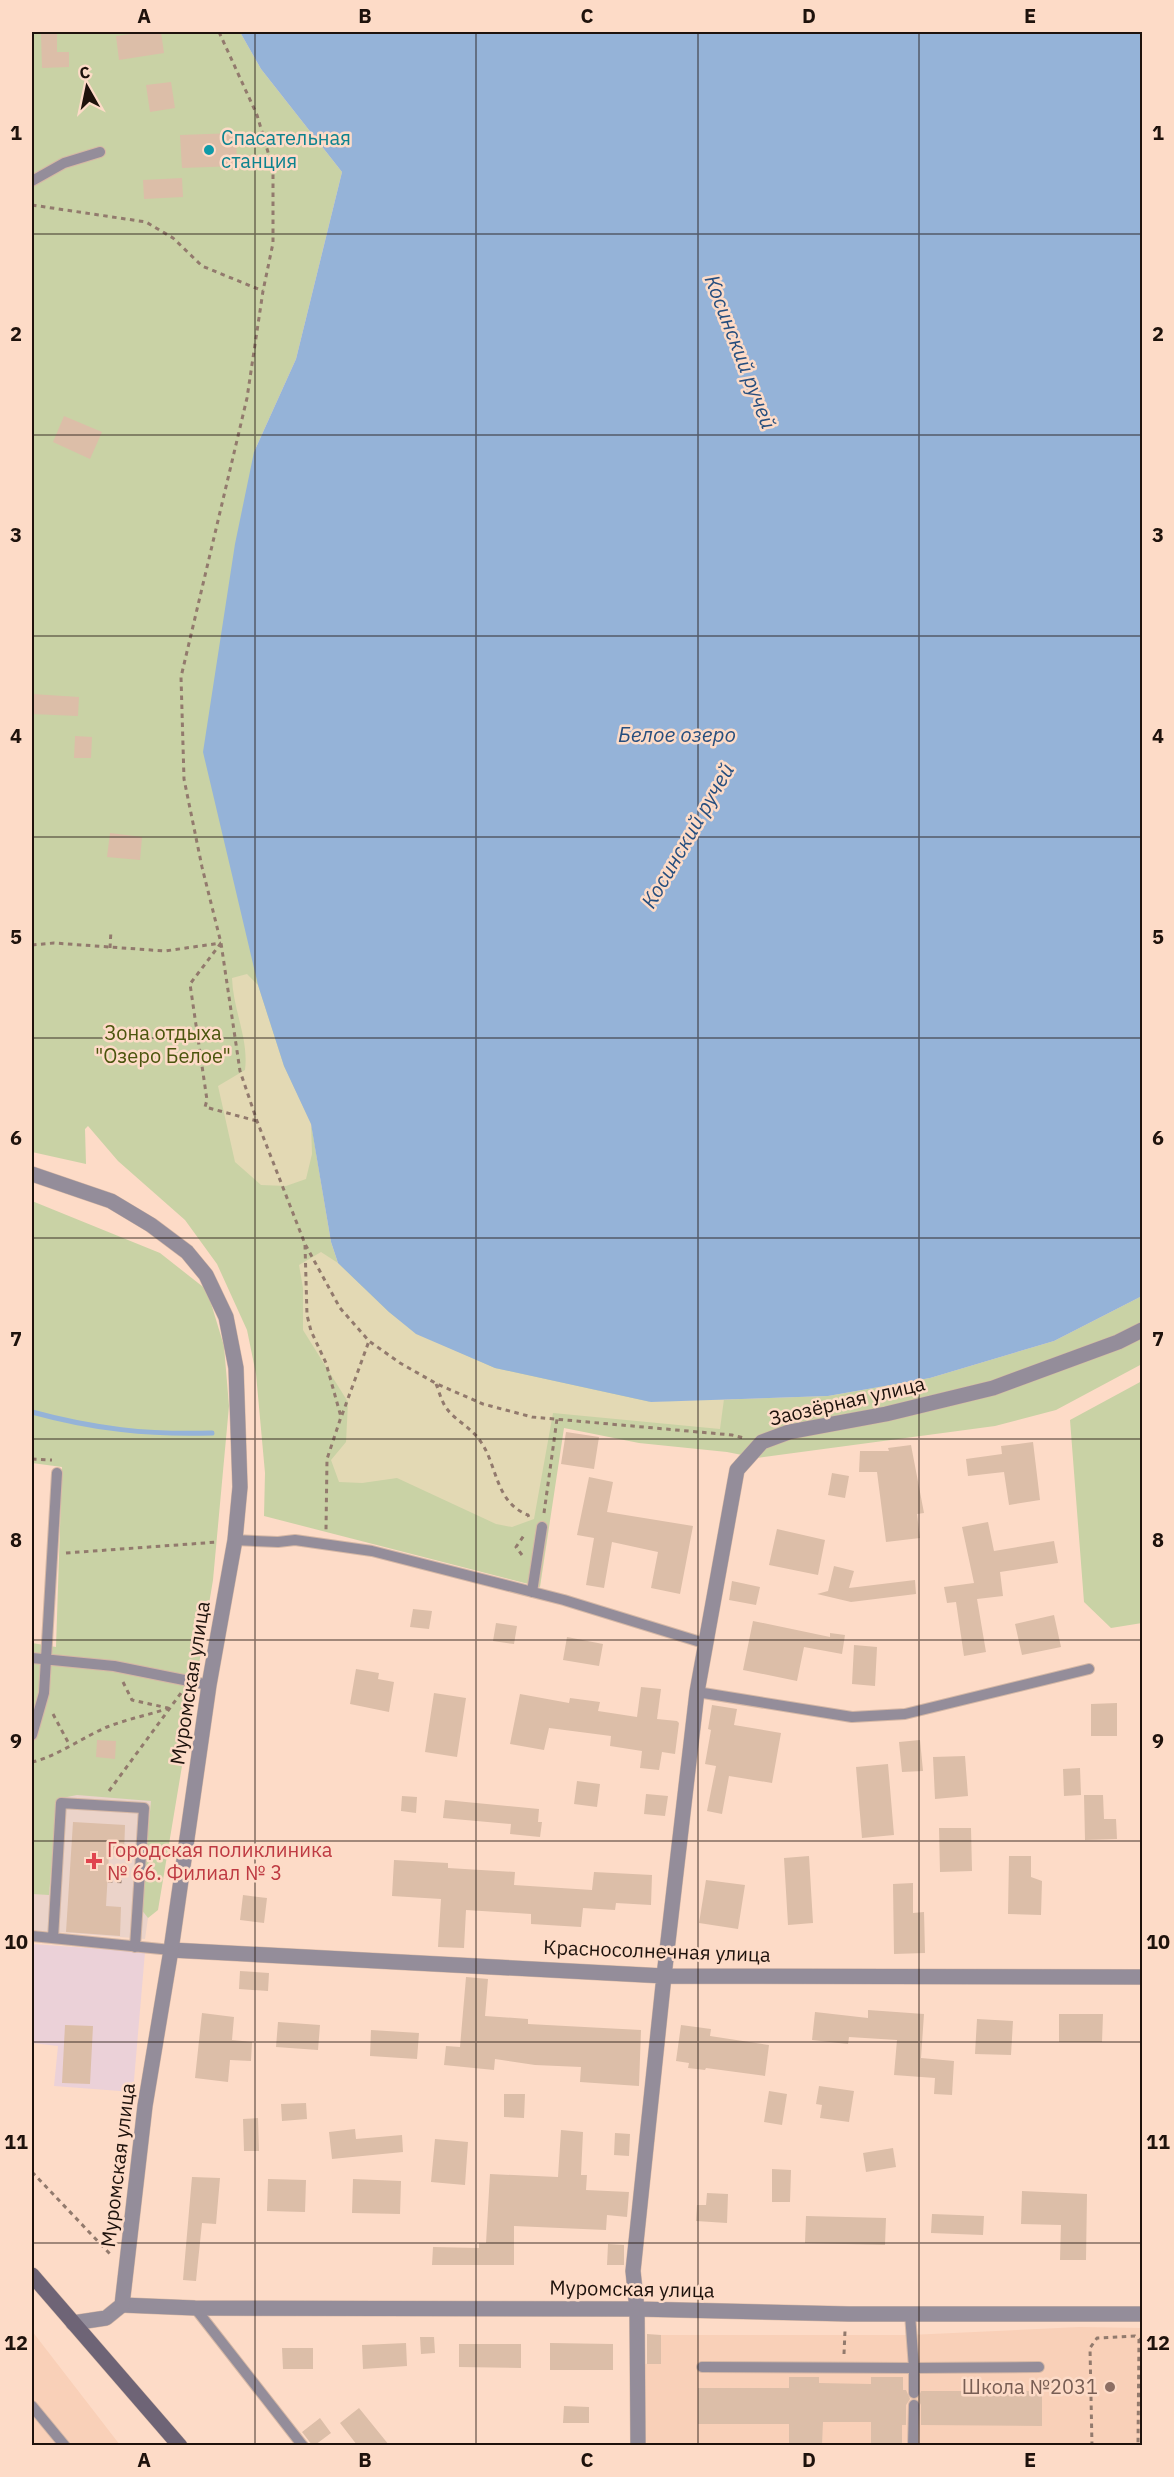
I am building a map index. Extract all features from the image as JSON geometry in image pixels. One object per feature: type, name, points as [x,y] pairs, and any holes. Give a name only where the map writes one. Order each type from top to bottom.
[{"type":"main road","points":[[32,2275],[180,2445]]},
{"type":"street","name":"Муромская улица","points":[[32,1174],[111,1201],[151,1225],[187,1252],[206,1275],[226,1317],[236,1368],[240,1487],[235,1540],[209,1686],[171,1950],[145,2106],[122,2305],[195,2308],[1143,2314]]},
{"type":"street","name":"Заозёрная улица","points":[[638,2445],[637,2309],[633,2271],[697,1692],[737,1470],[762,1442],[789,1432],[885,1414],[993,1388],[1118,1342],[1143,1330]]},
{"type":"street","name":"Красносолнечная улица","points":[[171,1950],[664,1976],[1143,1977]]},
{"type":"street","points":[[73,2323],[105,2318],[122,2305]]},
{"type":"lane","points":[[32,181],[64,163],[100,152]]},
{"type":"lane","points":[[32,1735],[44,1693],[57,1473]]},
{"type":"lane","points":[[532,1592],[535,1570],[534,1526]]},
{"type":"lane","points":[[235,1540],[278,1542],[295,1540],[372,1551],[532,1592],[707,1644]]},
{"type":"lane","points":[[32,1659],[114,1666],[209,1686]]},
{"type":"lane","points":[[697,1692],[852,1717],[905,1714],[1089,1669]]},
{"type":"lane","points":[[53,1938],[61,1803],[144,1808],[135,1947]]},
{"type":"lane","points":[[32,1936],[171,1950]]},
{"type":"lane","points":[[195,2308],[303,2445]]},
{"type":"lane","points":[[910,2314],[914,2393]]},
{"type":"lane","points":[[702,2367],[1039,2367]]},
{"type":"lane","points":[[913,2445],[914,2405]]},
{"type":"lane","points":[[32,2406],[65,2445]]},
{"type":"path","points":[[219,32],[257,116],[273,169],[273,243],[263,291],[247,398],[181,676],[184,778],[221,943],[240,1071],[257,1121],[305,1244],[340,1308],[369,1341],[400,1363],[436,1383],[483,1404],[532,1417],[732,1435],[762,1442]]},
{"type":"path","points":[[32,205],[146,222],[172,238],[202,266],[263,291]]},
{"type":"path","points":[[110,948],[111,930]]},
{"type":"path","points":[[32,945],[54,944],[165,951],[221,943]]},
{"type":"path","points":[[221,943],[190,984],[207,1100],[205,1107],[257,1121]]},
{"type":"path","points":[[305,1244],[307,1316],[326,1363],[342,1417]]},
{"type":"path","points":[[325,1544],[327,1459],[369,1341]]},
{"type":"path","points":[[436,1383],[447,1409],[465,1423],[482,1443],[492,1464],[498,1486],[513,1505],[528,1515],[534,1526]]},
{"type":"path","points":[[535,1570],[516,1547],[534,1526],[557,1419]]},
{"type":"path","points":[[52,1554],[235,1540]]},
{"type":"path","points":[[114,1666],[132,1700],[169,1708]]},
{"type":"path","points":[[104,1797],[189,1682]]},
{"type":"path","points":[[44,1693],[69,1744]]},
{"type":"path","points":[[32,1762],[45,1759],[69,1744],[108,1727],[169,1708]]},
{"type":"path","points":[[32,2172],[126,2272]]},
{"type":"path","points":[[1092,2445],[1090,2348],[1097,2338],[1135,2336],[1139,2339],[1139,2443]]},
{"type":"shaded area","name":"Городская поликлиника № 66. Филиал № 3","points":[[96,1757],[115,1759],[166,1792],[145,1939],[32,1930],[32,1767]]},
{"type":"shaded area","points":[[32,1944],[145,1952],[133,2092],[54,2086],[58,2046],[32,2043]]},
{"type":"shaded area","points":[[1079,2327],[1142,2328],[1142,2445],[644,2445],[643,2364],[661,2363],[661,2335],[910,2335]]},
{"type":"shaded area","points":[[32,2331],[120,2445],[32,2445]]},
{"type":"green space","name":"Зона отдыха \"Озеро Белое\"","points":[[32,32],[240,32],[261,69],[342,172],[296,359],[254,452],[311,1123],[331,1242],[338,1263],[651,1402],[828,1396],[930,1378],[1054,1341],[1142,1296],[1142,1364],[1056,1410],[995,1426],[757,1458],[727,1452],[639,1443],[564,1428],[540,1587],[264,1516],[265,1473],[256,1374],[247,1330],[217,1264],[185,1220],[118,1161],[88,1126],[85,1129],[86,1164],[32,1152]]},
{"type":"green space","points":[[32,1201],[160,1253],[207,1290],[224,1346],[229,1406],[213,1580],[158,1910],[148,1918],[141,1909],[151,1801],[77,1795],[57,1799],[49,1895],[32,1894],[32,1643],[56,1647],[62,1467],[32,1463]]},
{"type":"green space","points":[[1142,1381],[1142,1623],[1111,1628],[1084,1602],[1070,1420]]},
{"type":"sand","points":[[247,974],[258,985],[284,1066],[311,1123],[312,1154],[306,1179],[286,1186],[261,1185],[235,1162],[218,1086],[245,1070],[245,1047],[232,978]]},
{"type":"sand","points":[[321,1252],[338,1263],[389,1312],[416,1333],[495,1368],[651,1402],[724,1399],[720,1429],[553,1413],[534,1519],[512,1527],[496,1524],[397,1478],[362,1483],[339,1482],[331,1460],[346,1442],[348,1402],[303,1330],[303,1288],[299,1265]]},
{"type":"water","name":"Белое озеро","points":[[240,32],[1142,32],[1142,1296],[1054,1341],[930,1378],[828,1396],[651,1402],[495,1368],[416,1334],[389,1312],[338,1263],[331,1242],[311,1124],[284,1066],[258,985],[203,752],[235,544],[254,452],[296,359],[342,172],[261,69]]},
{"type":"building","points":[[161,32],[164,53],[119,60],[116,36]]},
{"type":"building","points":[[57,33],[57,52],[69,52],[69,67],[42,68],[41,34]]},
{"type":"building","points":[[171,82],[175,108],[150,112],[146,85]]},
{"type":"building","name":"Спасательная станция","points":[[236,133],[237,166],[182,168],[180,135]]},
{"type":"building","points":[[182,178],[183,197],[144,199],[143,180]]},
{"type":"building","points":[[64,416],[102,432],[90,459],[53,442]]},
{"type":"building","points":[[32,694],[79,697],[78,716],[32,714]]},
{"type":"building","points":[[75,736],[92,737],[91,758],[74,758]]},
{"type":"building","points":[[110,833],[142,837],[140,860],[107,857]]},
{"type":"building","points":[[566,1432],[599,1437],[594,1469],[561,1464]]},
{"type":"building","points":[[1033,1442],[1040,1500],[1009,1505],[1004,1472],[968,1476],[966,1459],[1002,1454],[1001,1446]]},
{"type":"building","points":[[911,1445],[924,1513],[917,1514],[920,1538],[886,1542],[877,1472],[859,1472],[860,1451],[889,1451],[888,1448]]},
{"type":"building","points":[[832,1473],[849,1476],[845,1498],[828,1495]]},
{"type":"building","points":[[589,1477],[613,1482],[607,1512],[693,1526],[680,1594],[651,1588],[658,1552],[612,1542],[604,1588],[586,1585],[594,1538],[577,1535]]},
{"type":"building","points":[[988,1522],[994,1551],[1054,1541],[1058,1563],[1000,1572],[1003,1596],[977,1599],[986,1652],[964,1656],[956,1602],[947,1603],[944,1587],[974,1583],[962,1527]]},
{"type":"building","points":[[777,1529],[825,1540],[818,1575],[769,1565]]},
{"type":"building","points":[[834,1566],[854,1571],[849,1588],[915,1580],[916,1594],[851,1602],[817,1594],[828,1591]]},
{"type":"building","points":[[732,1581],[760,1587],[756,1605],[729,1600]]},
{"type":"building","points":[[413,1609],[432,1611],[429,1629],[410,1627]]},
{"type":"building","points":[[1054,1615],[1061,1647],[1022,1655],[1015,1624]]},
{"type":"building","points":[[753,1621],[830,1637],[830,1633],[845,1635],[842,1654],[804,1647],[797,1681],[743,1670]]},
{"type":"building","points":[[496,1623],[517,1626],[514,1644],[493,1641]]},
{"type":"building","points":[[567,1637],[603,1644],[599,1666],[563,1660]]},
{"type":"building","points":[[854,1645],[877,1647],[875,1686],[852,1684]]},
{"type":"building","points":[[356,1669],[379,1673],[378,1679],[394,1682],[389,1712],[350,1704]]},
{"type":"building","points":[[641,1687],[661,1689],[657,1719],[679,1723],[675,1754],[662,1752],[659,1770],[640,1768],[642,1751],[610,1746],[611,1736],[549,1728],[544,1750],[510,1744],[520,1694],[569,1703],[570,1698],[600,1702],[598,1711],[637,1717]]},
{"type":"building","points":[[434,1693],[466,1698],[457,1757],[425,1752]]},
{"type":"building","points":[[1117,1703],[1117,1736],[1091,1736],[1091,1704]]},
{"type":"building","points":[[712,1705],[737,1709],[734,1725],[781,1733],[772,1783],[729,1776],[722,1814],[707,1811],[716,1766],[705,1764],[711,1730],[708,1729]]},
{"type":"building","points":[[97,1740],[116,1741],[115,1759],[96,1757]]},
{"type":"building","points":[[920,1740],[923,1771],[902,1772],[899,1742]]},
{"type":"building","points":[[965,1756],[968,1796],[935,1799],[933,1757]]},
{"type":"building","points":[[888,1764],[894,1835],[862,1838],[856,1767]]},
{"type":"building","points":[[1080,1768],[1081,1795],[1064,1796],[1063,1769]]},
{"type":"building","points":[[577,1781],[600,1784],[597,1807],[574,1804]]},
{"type":"building","points":[[646,1794],[668,1796],[665,1816],[644,1814]]},
{"type":"building","points":[[1084,1795],[1103,1795],[1104,1819],[1116,1819],[1117,1839],[1085,1840]]},
{"type":"building","points":[[402,1796],[417,1797],[416,1813],[401,1811]]},
{"type":"building","points":[[445,1800],[539,1809],[538,1822],[542,1822],[540,1837],[510,1834],[511,1824],[443,1818]]},
{"type":"building","points":[[73,1822],[125,1825],[124,1855],[109,1854],[106,1906],[121,1907],[120,1936],[66,1932]]},
{"type":"building","points":[[939,1828],[971,1828],[972,1871],[940,1872]]},
{"type":"building","points":[[809,1856],[813,1923],[788,1925],[784,1858]]},
{"type":"building","points":[[1009,1856],[1031,1856],[1031,1877],[1042,1881],[1041,1915],[1008,1914]]},
{"type":"building","points":[[394,1860],[448,1863],[448,1868],[515,1872],[514,1885],[592,1890],[594,1872],[652,1875],[651,1905],[616,1903],[615,1910],[583,1908],[581,1927],[531,1924],[531,1914],[466,1910],[464,1948],[438,1947],[441,1899],[392,1896]]},
{"type":"building","points":[[706,1880],[745,1885],[738,1929],[699,1923]]},
{"type":"building","points":[[913,1883],[913,1913],[924,1912],[925,1953],[894,1954],[893,1884]]},
{"type":"building","points":[[243,1895],[267,1898],[264,1923],[240,1920]]},
{"type":"building","points":[[240,1971],[269,1973],[268,1991],[239,1989]]},
{"type":"building","points":[[466,1977],[488,1979],[485,2016],[528,2019],[528,2024],[641,2030],[639,2086],[580,2082],[581,2067],[535,2065],[495,2059],[494,2070],[444,2065],[446,2046],[460,2047]]},
{"type":"building","points":[[868,2010],[924,2014],[921,2058],[954,2061],[952,2095],[934,2094],[935,2078],[894,2075],[897,2040],[849,2037],[848,2044],[812,2040],[815,2012],[868,2018]]},
{"type":"building","points":[[202,2013],[234,2017],[232,2040],[252,2042],[251,2061],[230,2060],[228,2082],[195,2078]]},
{"type":"building","points":[[1059,2014],[1103,2014],[1102,2042],[1059,2042]]},
{"type":"building","points":[[977,2019],[1013,2021],[1011,2055],[975,2054]]},
{"type":"building","points":[[278,2022],[320,2025],[318,2050],[276,2047]]},
{"type":"building","points":[[65,2025],[93,2026],[90,2084],[62,2083]]},
{"type":"building","points":[[681,2025],[711,2029],[710,2036],[769,2045],[765,2076],[706,2068],[705,2070],[688,2068],[689,2063],[676,2061]]},
{"type":"building","points":[[371,2030],[419,2033],[417,2059],[370,2056]]},
{"type":"building","points":[[819,2086],[854,2091],[849,2122],[820,2118],[822,2105],[816,2104]]},
{"type":"building","points":[[769,2091],[787,2094],[782,2125],[764,2122]]},
{"type":"building","points":[[504,2094],[525,2094],[524,2118],[504,2117]]},
{"type":"building","points":[[306,2103],[307,2119],[282,2121],[281,2104]]},
{"type":"building","points":[[258,2118],[259,2151],[244,2151],[243,2119]]},
{"type":"building","points":[[355,2129],[356,2139],[402,2135],[403,2152],[332,2159],[329,2132]]},
{"type":"building","points":[[561,2130],[583,2132],[581,2175],[587,2175],[586,2190],[629,2192],[627,2217],[607,2215],[606,2230],[514,2226],[514,2265],[432,2265],[433,2247],[479,2248],[479,2243],[486,2243],[490,2174],[558,2177]]},
{"type":"building","points":[[615,2133],[630,2134],[629,2156],[614,2155]]},
{"type":"building","points":[[435,2139],[468,2142],[465,2185],[431,2182]]},
{"type":"building","points":[[893,2148],[896,2167],[866,2172],[863,2153]]},
{"type":"building","points":[[772,2169],[791,2170],[790,2202],[772,2202]]},
{"type":"building","points":[[192,2177],[220,2178],[216,2224],[202,2223],[196,2281],[183,2280]]},
{"type":"building","points":[[268,2179],[306,2180],[305,2212],[267,2211]]},
{"type":"building","points":[[353,2179],[401,2181],[400,2214],[352,2213]]},
{"type":"building","points":[[1022,2191],[1087,2194],[1086,2260],[1060,2260],[1061,2225],[1021,2224]]},
{"type":"building","points":[[707,2193],[728,2194],[727,2223],[696,2221],[697,2205],[706,2205]]},
{"type":"building","points":[[932,2214],[984,2216],[983,2235],[931,2233]]},
{"type":"building","points":[[806,2216],[886,2218],[885,2245],[805,2243]]},
{"type":"building","points":[[608,2244],[624,2245],[624,2265],[607,2265]]},
{"type":"building","points":[[647,2334],[661,2335],[661,2364],[647,2364]]},
{"type":"building","points":[[420,2337],[434,2337],[435,2353],[421,2354]]},
{"type":"building","points":[[406,2343],[407,2366],[363,2369],[362,2345]]},
{"type":"building","points":[[550,2343],[613,2344],[613,2370],[550,2370]]},
{"type":"building","points":[[459,2344],[521,2344],[521,2368],[459,2367]]},
{"type":"building","points":[[282,2348],[313,2348],[313,2369],[283,2369]]},
{"type":"building","points":[[789,2377],[819,2377],[819,2383],[871,2384],[871,2377],[903,2377],[903,2390],[906,2390],[910,2399],[906,2405],[906,2425],[902,2425],[902,2445],[871,2445],[871,2422],[823,2422],[822,2445],[789,2445],[789,2424],[698,2424],[698,2388],[789,2388]]},
{"type":"building","points":[[921,2391],[1042,2391],[1042,2426],[921,2425],[921,2405],[918,2399]]},
{"type":"building","points":[[564,2406],[589,2407],[589,2423],[563,2423]]},
{"type":"building","points":[[359,2408],[389,2445],[357,2445],[340,2423]]},
{"type":"building","points":[[320,2418],[331,2433],[312,2445],[302,2432]]},
{"type":"waterway","name":"Косинский ручей","points":[[32,1412],[77,1423],[121,1430],[212,1433]]},
{"type":"place","name":"Спасательная станция","points":[[209,150]]},
{"type":"place","name":"Городская поликлиника № 66. Филиал № 3","points":[[94,1861]]},
{"type":"place","name":"Школа №2031","points":[[1110,2387]]}]
